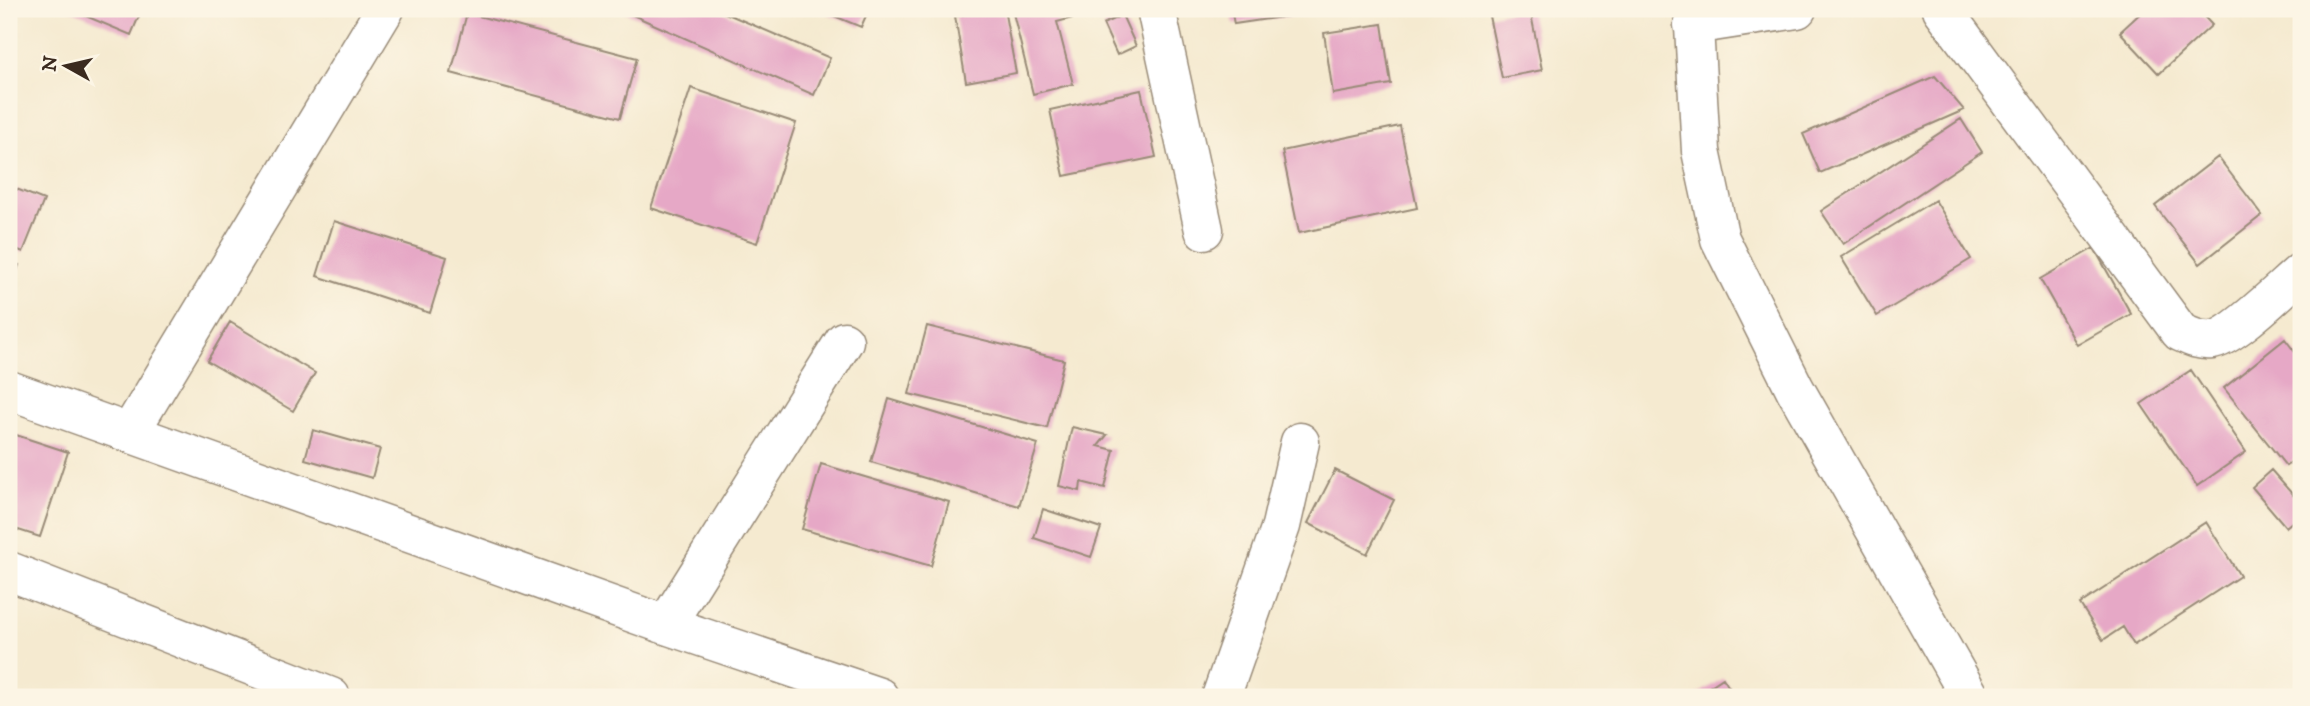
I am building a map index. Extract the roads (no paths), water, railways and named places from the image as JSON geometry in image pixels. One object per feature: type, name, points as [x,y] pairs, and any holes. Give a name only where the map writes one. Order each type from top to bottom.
[{"type":"street","points":[[130,432],[385,9]]},
{"type":"street","points":[[1156,9],[1203,230]]},
{"type":"street","points":[[1797,9],[1693,17],[1700,151],[1720,239],[1795,389],[1970,697]]},
{"type":"street","points":[[1942,9],[2180,332],[2197,340],[2215,340],[2234,329],[2301,272]]},
{"type":"street","points":[[666,625],[844,341]]},
{"type":"street","points":[[9,390],[666,625],[879,697]]},
{"type":"street","points":[[1222,697],[1281,526],[1300,442]]},
{"type":"street","points":[[9,571],[331,697]]}]
